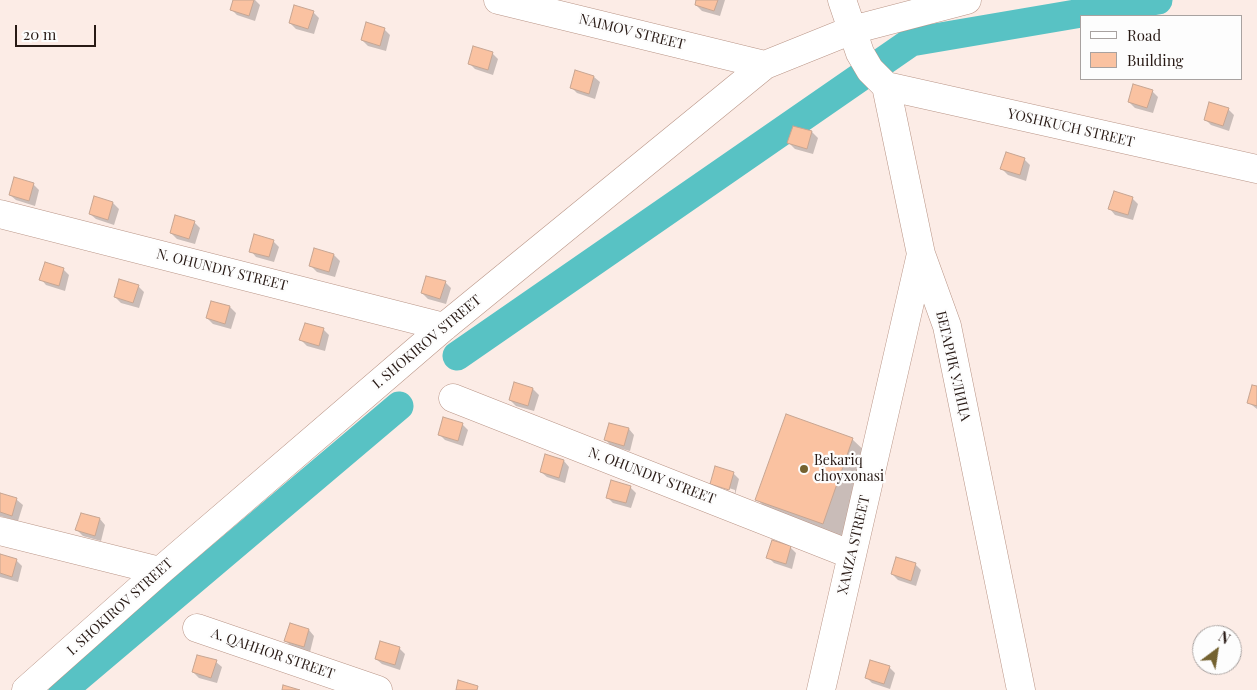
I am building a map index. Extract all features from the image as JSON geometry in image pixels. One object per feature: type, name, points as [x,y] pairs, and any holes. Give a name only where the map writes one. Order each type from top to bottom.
[{"type":"street","name":"NAIMOV STREET","points":[[498,0],[765,65]]},
{"type":"street","name":"БЕГАРИҚ УЛИЦА","points":[[842,0],[867,60],[921,254],[947,326],[1021,690]]},
{"type":"street","name":"I. SHOKIROV STREET","points":[[26,690],[160,571],[444,327],[765,65],[867,60],[967,0]]},
{"type":"street","name":"YOSHKUCH STREET","points":[[867,60],[1257,169]]},
{"type":"street","name":"N. OHUNDIY STREET","points":[[0,214],[444,327]]},
{"type":"street","name":"XAMZA STREET","points":[[821,690],[921,254]]},
{"type":"street","name":"N. OHUNDIY STREET","points":[[453,398],[852,555]]},
{"type":"street","points":[[0,531],[160,571]]},
{"type":"street","name":"A. QAHHOR STREET","points":[[197,628],[378,690]]},
{"type":"building","points":[[233,0],[254,0],[249,16],[230,10]]},
{"type":"building","points":[[696,0],[718,0],[714,11],[695,5]]},
{"type":"building","points":[[294,5],[314,11],[308,29],[289,23]]},
{"type":"building","points":[[366,22],[385,28],[380,46],[361,40]]},
{"type":"building","points":[[473,46],[493,52],[488,70],[468,64]]},
{"type":"building","points":[[575,70],[594,76],[589,94],[570,88]]},
{"type":"building","points":[[1133,84],[1153,90],[1147,108],[1128,102]]},
{"type":"building","points":[[1209,102],[1229,108],[1223,126],[1204,120]]},
{"type":"building","points":[[793,126],[812,131],[807,149],[787,143]]},
{"type":"building","points":[[1006,152],[1025,158],[1020,175],[1000,169]]},
{"type":"building","points":[[14,177],[34,183],[29,201],[9,195]]},
{"type":"building","points":[[1114,191],[1133,197],[1128,215],[1108,209]]},
{"type":"building","points":[[94,196],[113,202],[108,220],[89,214]]},
{"type":"building","points":[[175,215],[195,221],[189,239],[170,233]]},
{"type":"building","points":[[254,234],[274,240],[269,257],[249,252]]},
{"type":"building","points":[[314,248],[334,254],[329,272],[309,266]]},
{"type":"building","points":[[45,262],[64,268],[59,286],[39,280]]},
{"type":"building","points":[[426,276],[446,281],[440,299],[421,293]]},
{"type":"building","points":[[119,279],[139,285],[133,303],[114,297]]},
{"type":"building","points":[[211,301],[230,306],[225,324],[206,318]]},
{"type":"building","points":[[305,323],[324,328],[319,346],[299,340]]},
{"type":"building","points":[[514,382],[533,388],[528,406],[509,400]]},
{"type":"building","points":[[1252,385],[1257,386],[1257,406],[1247,403]]},
{"type":"building","name":"Bekariq choyxonasi","points":[[786,414],[853,438],[823,524],[755,500]]},
{"type":"building","points":[[443,417],[463,423],[458,441],[438,435]]},
{"type":"building","points":[[609,423],[629,428],[624,446],[604,440]]},
{"type":"building","points":[[545,454],[564,460],[559,478],[540,472]]},
{"type":"building","points":[[715,466],[734,472],[729,490],[710,484]]},
{"type":"building","points":[[611,480],[631,486],[626,503],[606,498]]},
{"type":"building","points":[[0,493],[17,498],[12,516],[0,512]]},
{"type":"building","points":[[81,513],[100,518],[95,536],[75,530]]},
{"type":"building","points":[[772,540],[791,546],[786,564],[766,558]]},
{"type":"building","points":[[0,554],[17,559],[12,577],[0,573]]},
{"type":"building","points":[[896,557],[916,563],[911,581],[891,574]]},
{"type":"building","points":[[290,623],[309,629],[304,647],[284,641]]},
{"type":"building","points":[[380,641],[400,647],[395,665],[375,659]]},
{"type":"building","points":[[197,655],[217,660],[211,678],[192,672]]},
{"type":"building","points":[[870,660],[890,666],[884,684],[865,678]]},
{"type":"building","points":[[458,680],[478,686],[477,690],[456,690]]},
{"type":"building","points":[[283,685],[300,690],[282,690]]},
{"type":"waterway","points":[[457,356],[911,42],[1158,0]]},
{"type":"waterway","points":[[63,690],[399,406]]},
{"type":"place","name":"Bekariq choyxonasi","points":[[804,469]]}]
